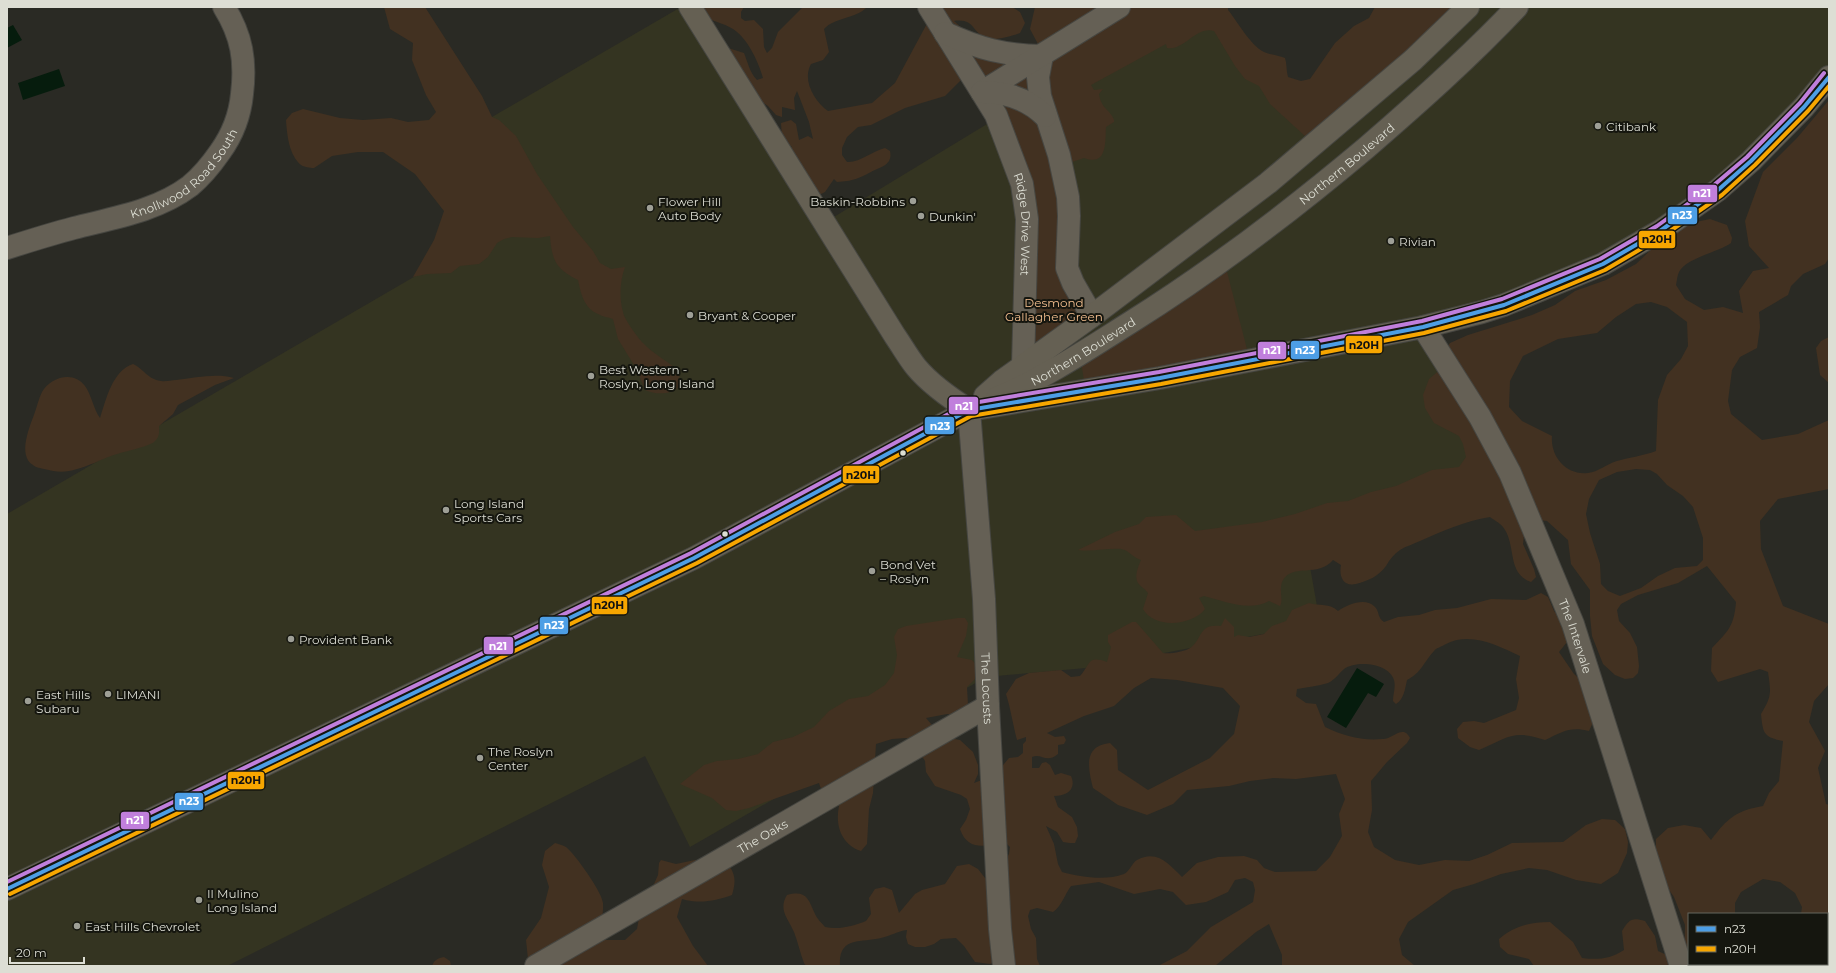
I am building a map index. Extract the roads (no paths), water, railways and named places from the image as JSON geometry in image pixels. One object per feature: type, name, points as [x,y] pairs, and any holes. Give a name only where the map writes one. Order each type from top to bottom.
[{"type":"main road","points":[[690,7],[894,336],[926,378],[946,395],[969,410]]},
{"type":"main road","name":"Northern Boulevard","points":[[969,410],[1002,381],[1092,316],[1290,164],[1412,60],[1468,7]]},
{"type":"main road","name":"Northern Boulevard","points":[[969,410],[1012,392],[1072,359],[1182,288],[1270,226],[1410,110],[1517,7]]},
{"type":"main road","points":[[7,889],[694,558],[969,410],[1160,378],[1423,327],[1482,312],[1551,287],[1603,264],[1660,231],[1718,190],[1751,161],[1804,107],[1829,77]]},
{"type":"street","name":"Knollwood Road South","points":[[7,248],[36,238],[112,219],[164,201],[189,186],[208,168],[227,143],[235,128],[241,103],[245,73],[239,40],[224,7]]},
{"type":"street","name":"Ridge Drive West","points":[[929,7],[996,115],[1022,184],[1025,199],[1027,253],[1024,365]]},
{"type":"street","points":[[982,92],[1119,7]]},
{"type":"street","points":[[945,33],[969,44],[990,51],[1020,56],[1042,56]]},
{"type":"street","points":[[1042,56],[1039,71],[1039,87],[1046,116],[1062,167],[1068,202],[1067,268],[1073,283],[1092,316]]},
{"type":"street","points":[[982,92],[1002,93],[1023,100],[1034,106],[1046,116]]},
{"type":"street","name":"The Intervale","points":[[1423,327],[1480,417],[1510,473],[1570,617],[1681,966]]},
{"type":"street","name":"The Locusts","points":[[969,410],[984,599],[988,706],[1000,922],[1004,966]]},
{"type":"street","name":"The Oaks","points":[[536,966],[988,706]]},
{"type":"place","name":"Citibank","points":[[1598,126]]},
{"type":"place","name":"Baskin-Robbins","points":[[913,201]]},
{"type":"place","name":"Flower Hill Auto Body","points":[[650,208]]},
{"type":"place","name":"Dunkin'","points":[[921,216]]},
{"type":"place","name":"Rivian","points":[[1391,241]]},
{"type":"place","name":"Bryant & Cooper","points":[[690,315]]},
{"type":"place","name":"Best Western - Roslyn, Long Island","points":[[591,376]]},
{"type":"place","name":"Long Island Sports Cars","points":[[446,510]]},
{"type":"place","name":"Bond Vet – Roslyn","points":[[872,571]]},
{"type":"place","name":"Provident Bank","points":[[291,639]]},
{"type":"place","name":"LIMANI","points":[[108,694]]},
{"type":"place","name":"East Hills Subaru","points":[[28,701]]},
{"type":"place","name":"The Roslyn Center","points":[[480,758]]},
{"type":"place","name":"Il Mulino Long Island","points":[[199,900]]},
{"type":"place","name":"East Hills Chevrolet","points":[[77,926]]},
{"type":"park label","name":"Desmond Gallagher Green","points":[[1054,309]]}]
